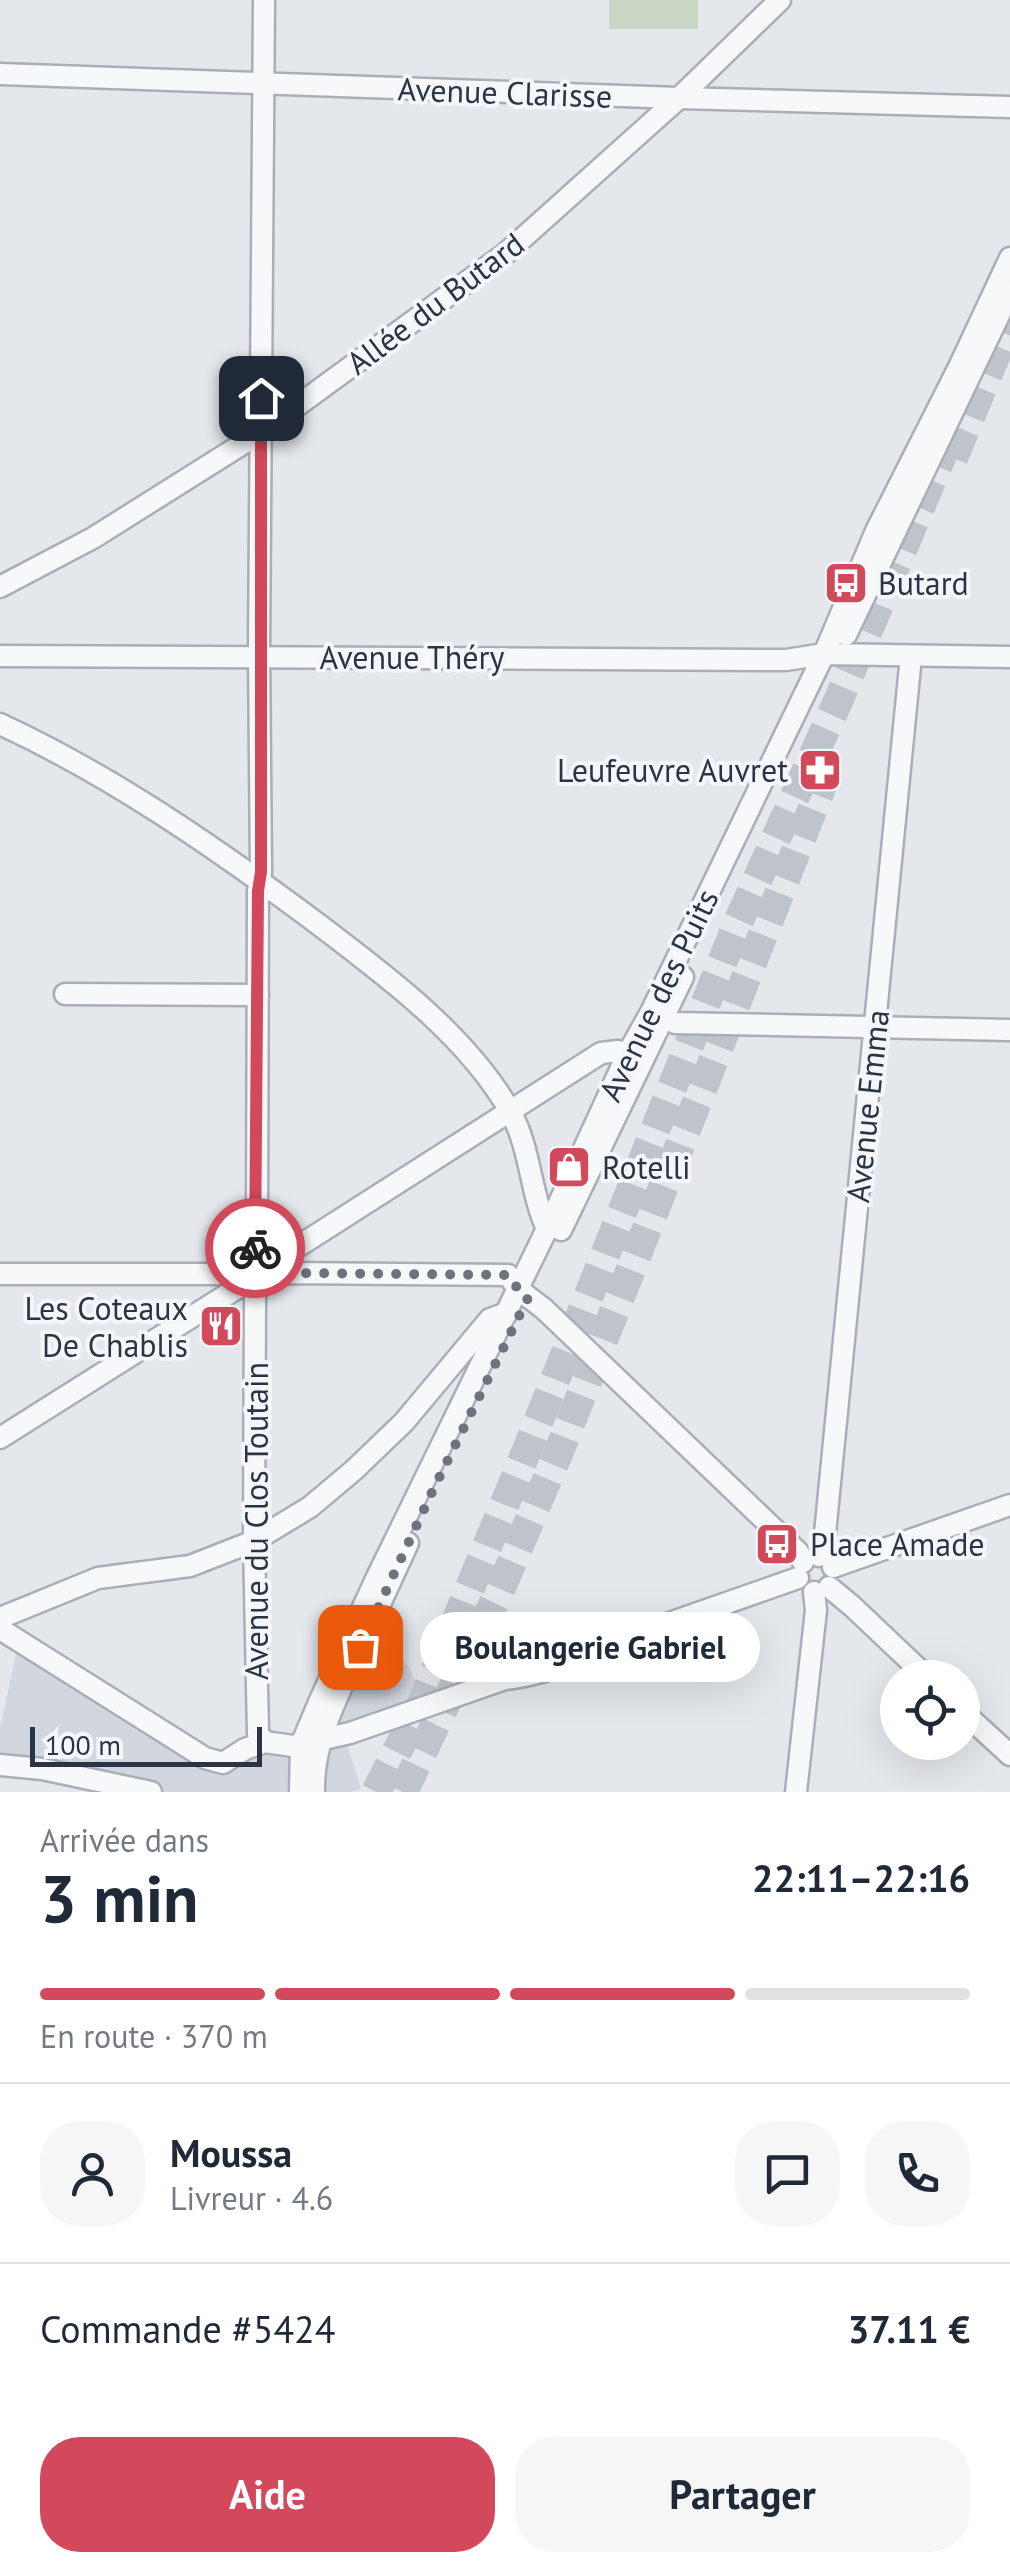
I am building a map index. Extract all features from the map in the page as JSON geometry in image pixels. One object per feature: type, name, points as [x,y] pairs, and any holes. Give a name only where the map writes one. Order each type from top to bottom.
[{"type":"street","points":[[0,1274],[222,1274],[243,1287],[264,1294],[269,1290],[257,1230],[264,0]]},
{"type":"street","name":"Allée du Butard","points":[[0,587],[93,538],[260,433],[505,254],[680,98],[759,8],[780,0]]},
{"type":"street","name":"Avenue Clarisse","points":[[0,74],[1010,107]]},
{"type":"street","name":"Avenue des Puits","points":[[830,654],[876,532],[1010,258]]},
{"type":"street","name":"Avenue des Puits","points":[[400,1544],[830,654],[1010,292]]},
{"type":"street","name":"Avenue Théry","points":[[0,656],[786,660],[830,654],[1010,657]]},
{"type":"street","name":"Avenue Emma","points":[[796,1792],[911,656]]},
{"type":"street","points":[[0,724],[152,808],[259,881],[348,947],[453,1038],[510,1112],[547,1229]]},
{"type":"street","points":[[64,994],[258,995]]},
{"type":"street","points":[[657,1014],[675,1022],[1010,1030]]},
{"type":"street","name":"Avenue des Puits","points":[[300,1792],[311,1742],[333,1705],[354,1644],[507,1313],[523,1293],[547,1229],[592,1148],[628,1053],[657,1014]]},
{"type":"street","points":[[266,1268],[601,1052],[628,1053]]},
{"type":"street","points":[[243,1287],[242,1265],[290,1273],[508,1275],[909,1660]]},
{"type":"street","points":[[0,1438],[243,1287]]},
{"type":"street","name":"Avenue du Clos Toutain","points":[[243,1287],[258,1734],[266,1742]]},
{"type":"street","points":[[0,1618],[98,1578],[190,1566],[254,1540],[310,1508],[404,1422],[490,1319],[507,1313]]},
{"type":"street","points":[[0,1629],[214,1762],[223,1763],[266,1742],[294,1746],[311,1742],[505,1679],[524,1678],[621,1644],[638,1634],[1010,1506]]},
{"type":"street","points":[[980,1727],[1010,1756]]},
{"type":"street","name":"Avenue des Puits","points":[[311,1742],[314,1792]]},
{"type":"street","points":[[0,1765],[42,1768],[151,1792]]},
{"type":"shaded area","points":[[19,1641],[205,1758],[231,1759],[293,1746],[316,1710],[346,1706],[370,1660],[384,1647],[388,1652],[392,1648],[408,1666],[422,1694],[359,1721],[365,1740],[348,1747],[361,1789],[151,1792],[0,1765],[0,1728]]},
{"type":"green space","points":[[609,0],[698,0],[698,29],[609,29]]},
{"type":"tunnel","points":[[953,458],[1010,320]]},
{"type":"tunnel","points":[[376,1792],[424,1699],[739,920],[839,699],[951,434]]},
{"type":"tunnel","points":[[403,1792],[500,1590],[558,1454],[828,770]]},
{"type":"way so far","points":[[255,1248],[254,1260],[266,1264],[273,1276],[508,1275],[528,1298],[360,1647]]},
{"type":"place","name":"Butard","points":[[846,583]]},
{"type":"place","name":"Leufeuvre Auvret","points":[[820,770]]},
{"type":"place","name":"Rotelli","points":[[569,1167]]},
{"type":"place","name":"Les Coteaux De Chablis","points":[[221,1326]]},
{"type":"place","name":"Place Amade","points":[[777,1544]]},
{"type":"place","name":"Boulangerie Gabriel","points":[[360,1647]]},
{"type":"route","points":[[255,1248],[261,872],[261,398]]}]
